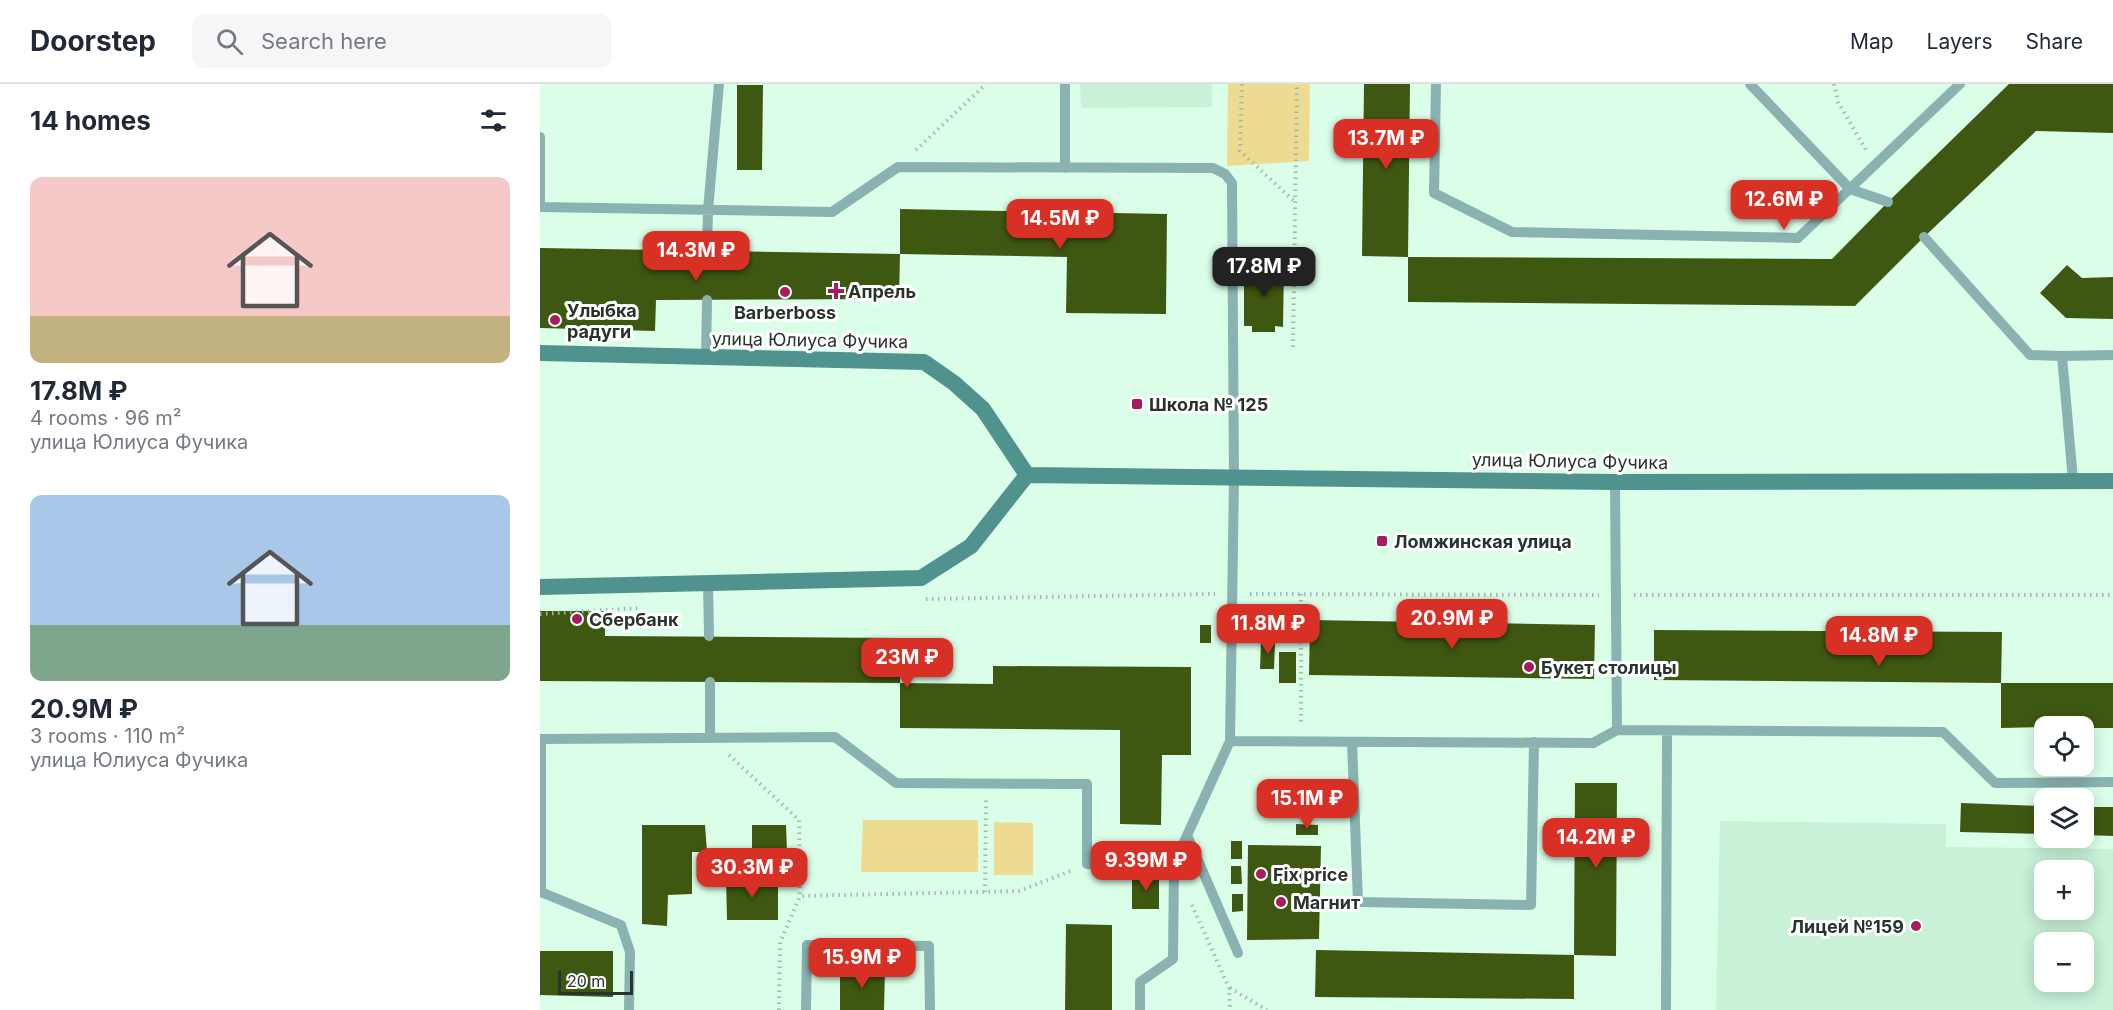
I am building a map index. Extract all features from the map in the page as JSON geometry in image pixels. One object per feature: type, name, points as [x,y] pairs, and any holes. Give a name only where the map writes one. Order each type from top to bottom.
[{"type":"main road","name":"улица Юлиуса Фучика","points":[[540,353],[924,362],[954,382],[983,410],[1027,475],[1615,482],[2113,481]]},
{"type":"main road","points":[[540,587],[921,578],[971,546],[1027,475]]},
{"type":"lane","points":[[708,251],[708,210],[719,84]]},
{"type":"lane","points":[[1065,84],[1065,168]]},
{"type":"lane","points":[[1436,84],[1434,193],[1512,232],[1798,238],[1960,84]]},
{"type":"lane","points":[[1750,84],[1850,189],[1888,202]]},
{"type":"lane","points":[[540,137],[540,207],[832,212],[898,167],[1213,168],[1225,174],[1232,183],[1234,478],[1230,741],[1174,864],[1173,959],[1140,982],[1140,1010]]},
{"type":"lane","points":[[1924,237],[2030,355],[2113,355]]},
{"type":"lane","points":[[706,357],[707,300]]},
{"type":"lane","points":[[2062,356],[2073,480]]},
{"type":"lane","points":[[1615,482],[1617,730]]},
{"type":"lane","points":[[708,583],[709,636]]},
{"type":"lane","points":[[710,682],[710,737]]},
{"type":"lane","points":[[1230,741],[1593,743],[1617,730],[1943,732],[1995,783],[2113,782]]},
{"type":"lane","points":[[1666,1010],[1667,731]]},
{"type":"lane","points":[[629,1010],[630,952],[621,925],[541,892],[541,739],[835,737],[896,783],[1087,784],[1087,864],[1174,864]]},
{"type":"lane","points":[[1352,742],[1358,902],[1531,905],[1534,742]]},
{"type":"lane","points":[[1187,835],[1238,952]]},
{"type":"lane","points":[[806,1010],[807,945],[929,946],[930,1010]]},
{"type":"path","points":[[898,167],[986,84]]},
{"type":"path","points":[[1242,84],[1240,151],[1295,203]]},
{"type":"path","points":[[1293,346],[1297,84]]},
{"type":"path","points":[[1834,84],[1838,102],[1875,165]]},
{"type":"path","points":[[923,599],[1232,594],[2113,595]]},
{"type":"path","points":[[1300,594],[1300,741]]},
{"type":"path","points":[[540,614],[641,608]]},
{"type":"path","points":[[710,737],[799,820],[800,896],[780,942],[779,1010]]},
{"type":"path","points":[[985,892],[986,783]]},
{"type":"path","points":[[800,896],[1019,891],[1087,864]]},
{"type":"path","points":[[1188,895],[1229,988],[1230,1010]]},
{"type":"path","points":[[1229,988],[1267,1010]]},
{"type":"shaded area","points":[[1080,84],[1212,84],[1212,107],[1081,108]]},
{"type":"shaded area","points":[[1228,84],[1310,84],[1309,161],[1227,166]]},
{"type":"shaded area","points":[[863,820],[978,820],[978,872],[861,872]]},
{"type":"shaded area","name":"Лицей №159","points":[[1720,821],[1946,824],[1946,847],[2113,849],[2113,1010],[1716,1010]]},
{"type":"shaded area","points":[[994,822],[1033,823],[1033,875],[994,875]]},
{"type":"building","points":[[1364,84],[1410,84],[1408,257],[1362,256]]},
{"type":"building","points":[[2009,84],[2113,84],[2113,133],[2036,131],[1855,306],[1408,302],[1408,257],[1832,259]]},
{"type":"building","points":[[737,85],[763,85],[762,170],[737,170]]},
{"type":"building","points":[[900,209],[1167,214],[1166,314],[1066,313],[1067,257],[900,254]]},
{"type":"building","points":[[540,248],[900,254],[899,299],[656,300],[655,331],[540,328]]},
{"type":"building","points":[[1272,262],[1278,262],[1277,267],[1284,267],[1283,327],[1275,326],[1275,332],[1252,332],[1252,326],[1244,326],[1244,267],[1272,267]]},
{"type":"building","points":[[2067,265],[2082,278],[2113,277],[2113,319],[2066,318],[2040,293]]},
{"type":"building","points":[[540,611],[605,611],[605,636],[900,638],[900,683],[540,681]]},
{"type":"building","points":[[1310,620],[1595,625],[1594,679],[1309,675]]},
{"type":"building","points":[[1200,625],[1211,625],[1211,643],[1200,643]]},
{"type":"building","points":[[1654,630],[2002,632],[2001,683],[1654,680]]},
{"type":"building","points":[[1261,642],[1275,642],[1274,669],[1260,669]]},
{"type":"building","points":[[1279,652],[1296,652],[1296,683],[1279,683]]},
{"type":"building","points":[[993,666],[1191,667],[1191,755],[1162,755],[1161,825],[1120,824],[1120,730],[900,728],[900,683],[993,684]]},
{"type":"building","points":[[2001,683],[2113,683],[2113,728],[2094,728],[2094,716],[2034,716],[2034,727],[2001,728]]},
{"type":"building","points":[[1575,783],[1617,783],[1616,956],[1574,955]]},
{"type":"building","points":[[1961,803],[2034,806],[2034,834],[1960,832]]},
{"type":"building","points":[[2094,807],[2113,807],[2113,836],[2094,835]]},
{"type":"building","points":[[1296,824],[1318,825],[1318,835],[1296,835]]},
{"type":"building","points":[[642,825],[705,825],[707,852],[692,852],[692,894],[668,895],[667,926],[642,924]]},
{"type":"building","points":[[752,825],[786,825],[787,852],[752,852]]},
{"type":"building","points":[[1231,841],[1242,841],[1242,859],[1231,859]]},
{"type":"building","points":[[1248,845],[1321,846],[1319,939],[1247,940]]},
{"type":"building","points":[[1231,866],[1241,866],[1242,884],[1231,884]]},
{"type":"building","points":[[1132,875],[1159,875],[1159,909],[1132,909]]},
{"type":"building","points":[[778,877],[778,920],[727,920],[726,878]]},
{"type":"building","points":[[1232,894],[1243,894],[1243,911],[1232,912]]},
{"type":"building","points":[[1066,924],[1112,925],[1112,1010],[1065,1010]]},
{"type":"building","points":[[1316,950],[1574,955],[1574,999],[1315,997]]},
{"type":"building","points":[[540,951],[613,951],[613,997],[540,995]]},
{"type":"building","points":[[840,968],[885,969],[884,1010],[840,1010]]},
{"type":"place","name":"Апрель","points":[[836,291]]},
{"type":"place","name":"Barberboss","points":[[785,292]]},
{"type":"place","name":"Улыбка радуги","points":[[555,320]]},
{"type":"place","name":"Школа № 125","points":[[1137,404]]},
{"type":"place","name":"Ломжинская улица","points":[[1382,541]]},
{"type":"place","name":"Сбербанк","points":[[577,619]]},
{"type":"place","name":"Букет столицы","points":[[1529,667]]},
{"type":"place","name":"Fix price","points":[[1261,874]]},
{"type":"place","name":"Магнит","points":[[1281,902]]},
{"type":"place","name":"Лицей №159","points":[[1916,926]]}]
